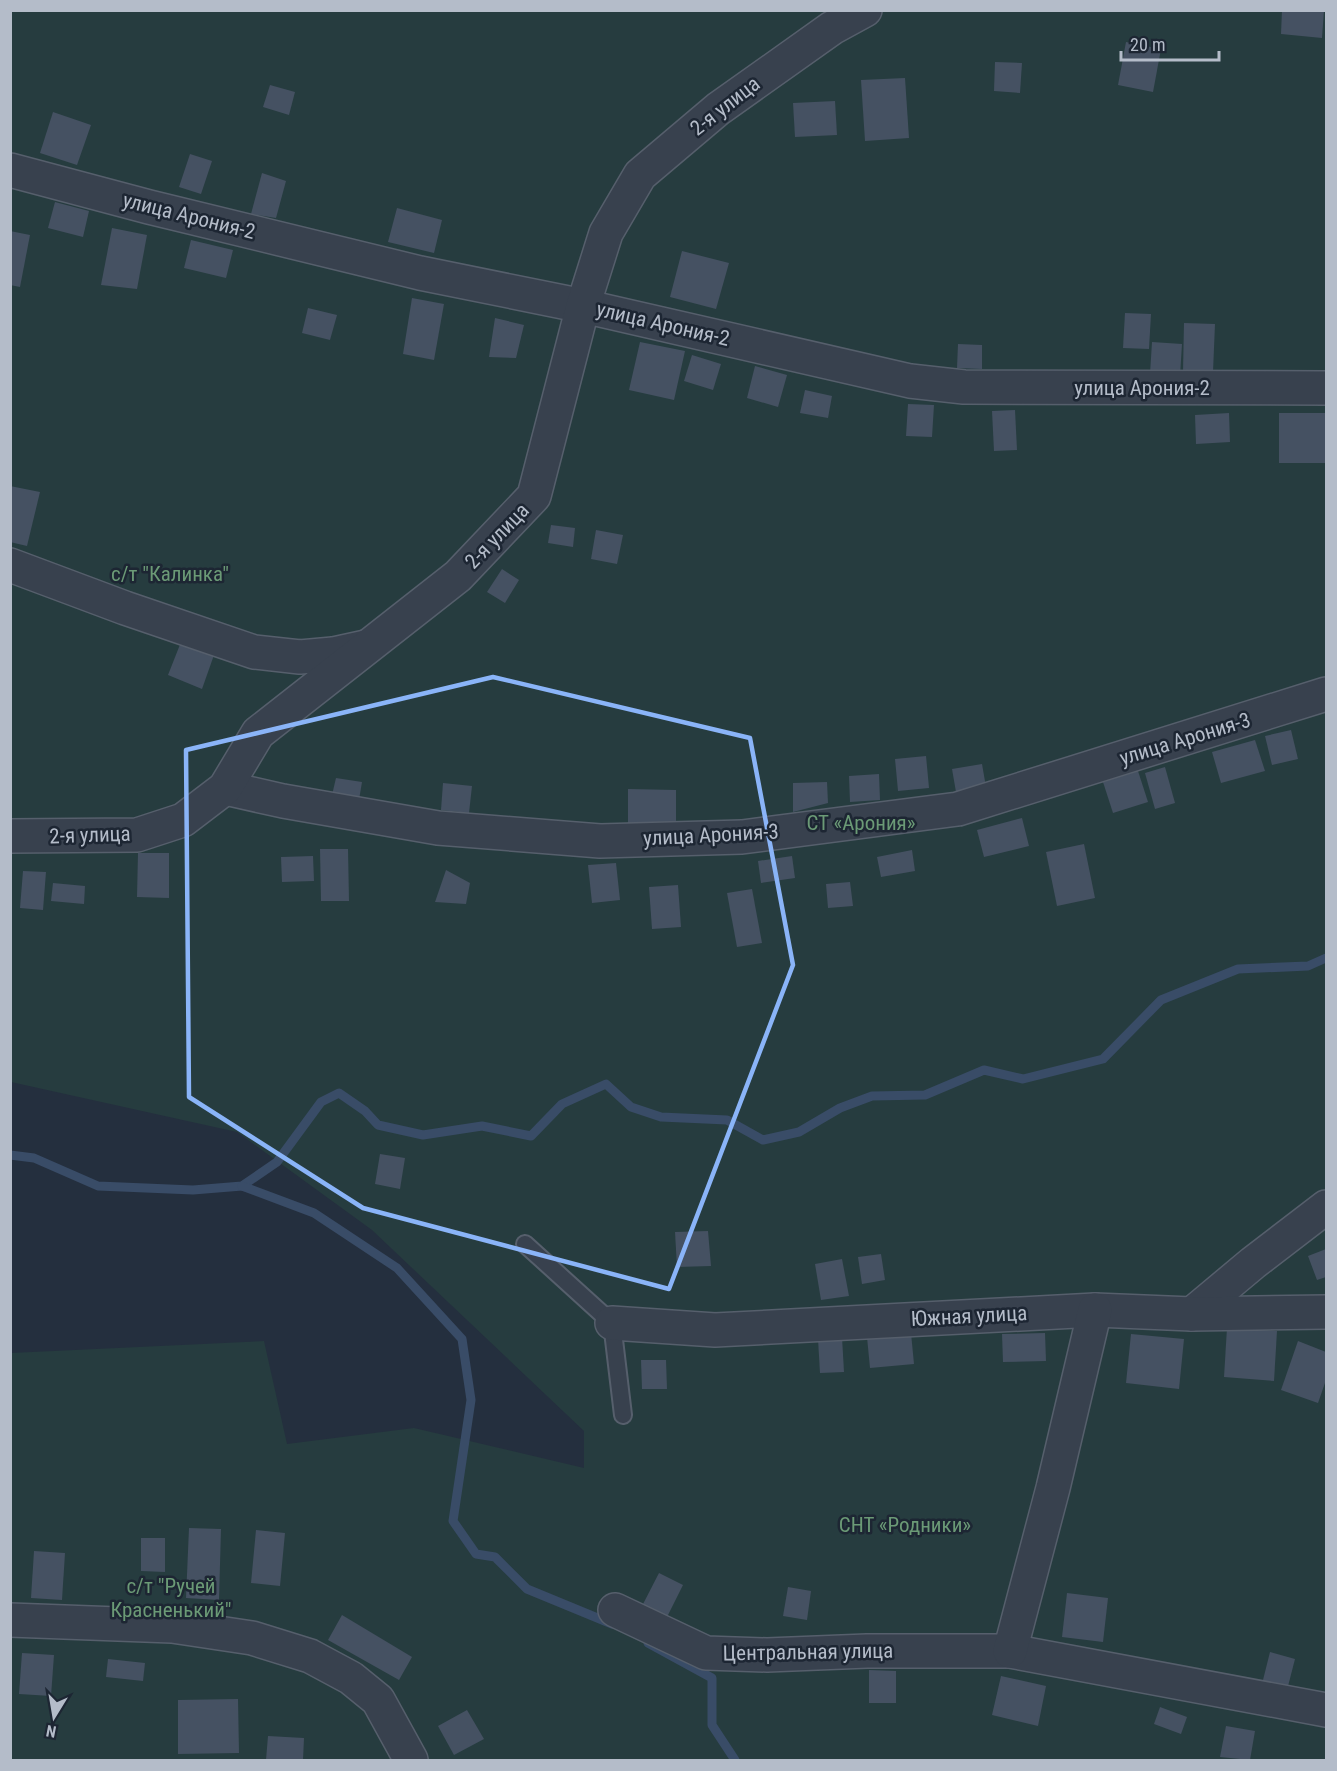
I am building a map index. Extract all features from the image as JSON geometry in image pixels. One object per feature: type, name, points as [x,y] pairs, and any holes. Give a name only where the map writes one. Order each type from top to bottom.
[{"type":"street","name":"2-я улица","points":[[10,836],[137,835],[183,820],[225,788],[258,733],[458,576],[534,496],[583,306],[606,233],[640,176],[718,109],[832,27],[865,10]]},
{"type":"street","name":"улица Арония-2","points":[[10,170],[149,207],[420,273],[583,306],[910,381],[964,387],[1326,388]]},
{"type":"street","points":[[10,565],[125,608],[254,652],[300,657],[333,654],[369,646]]},
{"type":"street","name":"улица Арония-3","points":[[225,788],[283,801],[438,828],[600,841],[742,837],[958,809],[1326,694]]},
{"type":"street","points":[[1192,1314],[1326,1207]]},
{"type":"street","points":[[1010,1651],[1053,1488],[1095,1310]]},
{"type":"street","name":"Южная улица","points":[[612,1323],[715,1330],[1095,1310],[1192,1314],[1326,1312]]},
{"type":"street","name":"Центральная улица","points":[[615,1610],[706,1653],[767,1655],[867,1651],[1010,1651],[1326,1710]]},
{"type":"street","points":[[10,1620],[172,1626],[252,1638],[310,1656],[351,1678],[378,1700],[411,1761]]},
{"type":"lane","points":[[525,1244],[612,1323],[623,1415]]},
{"type":"highlighted area","points":[[493,677],[750,738],[793,965],[669,1289],[363,1208],[189,1097],[186,750]]},
{"type":"green space","name":"СТ «Арония»","points":[[11,11],[1326,11],[1326,1760],[11,1760],[11,1353],[264,1341],[287,1444],[414,1428],[584,1468],[584,1431],[372,1230],[237,1132],[11,1082]]},
{"type":"building","points":[[1282,10],[1324,10],[1322,38],[1281,34]]},
{"type":"building","points":[[1126,42],[1161,49],[1153,92],[1118,85]]},
{"type":"building","points":[[995,62],[1022,63],[1020,93],[994,91]]},
{"type":"building","points":[[905,78],[909,138],[865,141],[861,80]]},
{"type":"building","points":[[270,85],[295,92],[289,115],[263,107]]},
{"type":"building","points":[[835,101],[837,135],[795,137],[793,103]]},
{"type":"building","points":[[53,112],[91,125],[77,165],[40,153]]},
{"type":"building","points":[[190,154],[212,161],[201,194],[179,187]]},
{"type":"building","points":[[262,173],[286,181],[276,218],[251,214]]},
{"type":"building","points":[[55,202],[89,211],[83,237],[48,228]]},
{"type":"building","points":[[397,208],[442,220],[434,253],[388,242]]},
{"type":"building","points":[[112,228],[147,235],[137,289],[101,285]]},
{"type":"building","points":[[10,231],[30,235],[20,287],[10,285]]},
{"type":"building","points":[[191,240],[233,250],[226,278],[184,268]]},
{"type":"building","points":[[682,251],[729,263],[716,309],[670,297]]},
{"type":"building","points":[[412,298],[444,304],[434,360],[403,354]]},
{"type":"building","points":[[308,308],[337,315],[330,340],[302,333]]},
{"type":"building","points":[[1125,313],[1151,314],[1149,349],[1123,348]]},
{"type":"building","points":[[495,318],[524,325],[516,358],[489,357]]},
{"type":"building","points":[[1184,323],[1215,324],[1213,372],[1183,372]]},
{"type":"building","points":[[640,342],[685,351],[674,400],[629,390]]},
{"type":"building","points":[[1152,342],[1182,344],[1180,376],[1150,374]]},
{"type":"building","points":[[958,344],[982,345],[982,369],[957,368]]},
{"type":"building","points":[[692,355],[721,364],[713,390],[684,381]]},
{"type":"building","points":[[755,366],[787,375],[778,407],[747,398]]},
{"type":"building","points":[[805,390],[832,396],[828,418],[800,413]]},
{"type":"building","points":[[908,404],[934,405],[932,437],[906,436]]},
{"type":"building","points":[[1015,410],[1017,450],[994,451],[992,411]]},
{"type":"building","points":[[1229,413],[1230,442],[1196,444],[1195,415]]},
{"type":"building","points":[[1279,413],[1325,413],[1325,463],[1279,463]]},
{"type":"building","points":[[10,486],[40,492],[27,546],[10,542]]},
{"type":"building","points":[[551,525],[575,528],[573,547],[548,543]]},
{"type":"building","points":[[596,530],[623,535],[617,564],[591,559]]},
{"type":"building","points":[[502,569],[519,580],[505,603],[487,592]]},
{"type":"building","points":[[181,642],[214,655],[202,689],[168,675]]},
{"type":"building","points":[[1291,730],[1298,759],[1272,765],[1265,736]]},
{"type":"building","points":[[1255,740],[1265,771],[1221,783],[1212,752]]},
{"type":"building","points":[[926,756],[929,788],[898,791],[895,759]]},
{"type":"building","points":[[982,764],[986,787],[956,792],[952,769]]},
{"type":"building","points":[[1165,767],[1175,803],[1155,809],[1145,773]]},
{"type":"building","points":[[1138,771],[1148,802],[1113,813],[1103,782]]},
{"type":"building","points":[[879,774],[880,800],[850,802],[849,776]]},
{"type":"building","points":[[336,778],[362,782],[359,800],[332,795]]},
{"type":"building","points":[[827,782],[828,803],[793,812],[793,783]]},
{"type":"building","points":[[443,783],[472,786],[469,813],[441,810]]},
{"type":"building","points":[[628,789],[676,790],[676,824],[628,824]]},
{"type":"building","points":[[1022,818],[1029,846],[984,857],[977,830]]},
{"type":"building","points":[[1084,844],[1095,898],[1057,906],[1046,852]]},
{"type":"building","points":[[320,849],[348,849],[349,901],[321,901]]},
{"type":"building","points":[[912,850],[915,871],[881,877],[877,857]]},
{"type":"building","points":[[138,853],[169,853],[169,898],[137,897]]},
{"type":"building","points":[[313,856],[314,881],[282,882],[281,857]]},
{"type":"building","points":[[792,856],[795,878],[761,883],[758,861]]},
{"type":"building","points":[[616,863],[620,900],[592,903],[588,865]]},
{"type":"building","points":[[446,870],[470,883],[466,904],[435,902]]},
{"type":"building","points":[[23,871],[46,872],[43,910],[20,908]]},
{"type":"building","points":[[850,882],[853,906],[828,908],[826,884]]},
{"type":"building","points":[[53,883],[85,886],[84,904],[51,901]]},
{"type":"building","points":[[678,885],[681,927],[652,929],[649,887]]},
{"type":"building","points":[[752,889],[762,943],[737,947],[727,893]]},
{"type":"building","points":[[380,1154],[405,1158],[400,1189],[375,1184]]},
{"type":"building","points":[[708,1231],[711,1266],[677,1267],[675,1232]]},
{"type":"building","points":[[1326,1249],[1326,1277],[1317,1280],[1308,1256]]},
{"type":"building","points":[[881,1254],[885,1280],[862,1284],[858,1257]]},
{"type":"building","points":[[842,1259],[849,1296],[821,1300],[815,1264]]},
{"type":"building","points":[[1227,1328],[1277,1331],[1274,1381],[1224,1377]]},
{"type":"building","points":[[911,1333],[914,1364],[870,1368],[867,1337]]},
{"type":"building","points":[[1045,1333],[1046,1361],[1003,1362],[1002,1334]]},
{"type":"building","points":[[1131,1334],[1184,1339],[1179,1389],[1126,1383]]},
{"type":"building","points":[[842,1337],[844,1372],[820,1373],[818,1339]]},
{"type":"building","points":[[1298,1341],[1326,1352],[1326,1380],[1318,1403],[1281,1390]]},
{"type":"building","points":[[641,1360],[666,1360],[667,1389],[642,1389]]},
{"type":"building","points":[[189,1528],[221,1529],[219,1600],[186,1598]]},
{"type":"building","points":[[256,1530],[285,1533],[280,1586],[251,1583]]},
{"type":"building","points":[[141,1538],[165,1538],[165,1572],[141,1571]]},
{"type":"building","points":[[34,1551],[65,1553],[62,1600],[31,1598]]},
{"type":"building","points":[[659,1573],[683,1585],[665,1621],[641,1608]]},
{"type":"building","points":[[788,1587],[811,1591],[807,1620],[783,1616]]},
{"type":"building","points":[[1067,1593],[1108,1598],[1103,1642],[1062,1637]]},
{"type":"building","points":[[342,1615],[412,1657],[399,1680],[328,1640]]},
{"type":"building","points":[[1270,1652],[1295,1659],[1286,1694],[1261,1688]]},
{"type":"building","points":[[22,1653],[54,1655],[51,1696],[19,1694]]},
{"type":"building","points":[[108,1659],[145,1663],[143,1681],[106,1677]]},
{"type":"building","points":[[869,1670],[896,1671],[896,1703],[869,1703]]},
{"type":"building","points":[[1001,1676],[1046,1686],[1038,1726],[992,1715]]},
{"type":"building","points":[[238,1699],[239,1753],[178,1754],[178,1700]]},
{"type":"building","points":[[1160,1707],[1187,1717],[1181,1734],[1154,1724]]},
{"type":"building","points":[[467,1710],[484,1739],[454,1755],[438,1726]]},
{"type":"building","points":[[1226,1726],[1255,1731],[1250,1760],[1220,1757]]},
{"type":"building","points":[[268,1736],[304,1738],[303,1760],[266,1760]]},
{"type":"waterway","points":[[10,1155],[34,1158],[98,1186],[193,1190],[242,1186],[277,1162],[321,1102],[339,1093],[365,1111],[378,1125],[423,1135],[482,1126],[531,1136],[562,1104],[606,1084],[631,1107],[661,1117],[727,1120],[763,1140],[799,1132],[840,1108],[872,1096],[925,1095],[984,1070],[1023,1079],[1103,1059],[1161,1000],[1238,969],[1308,966],[1326,958]]},
{"type":"waterway","points":[[242,1186],[314,1213],[397,1268],[462,1339],[471,1400],[453,1521],[476,1554],[495,1557],[527,1589],[612,1624]]},
{"type":"waterway","points":[[648,1643],[712,1678],[712,1725],[735,1760]]},
{"type":"park label","name":"с/т \"Калинка\"","points":[[170,574]]},
{"type":"park label","name":"СНТ «Родники»","points":[[905,1525]]},
{"type":"park label","name":"с/т \"Ручей Красненький\"","points":[[171,1598]]}]
